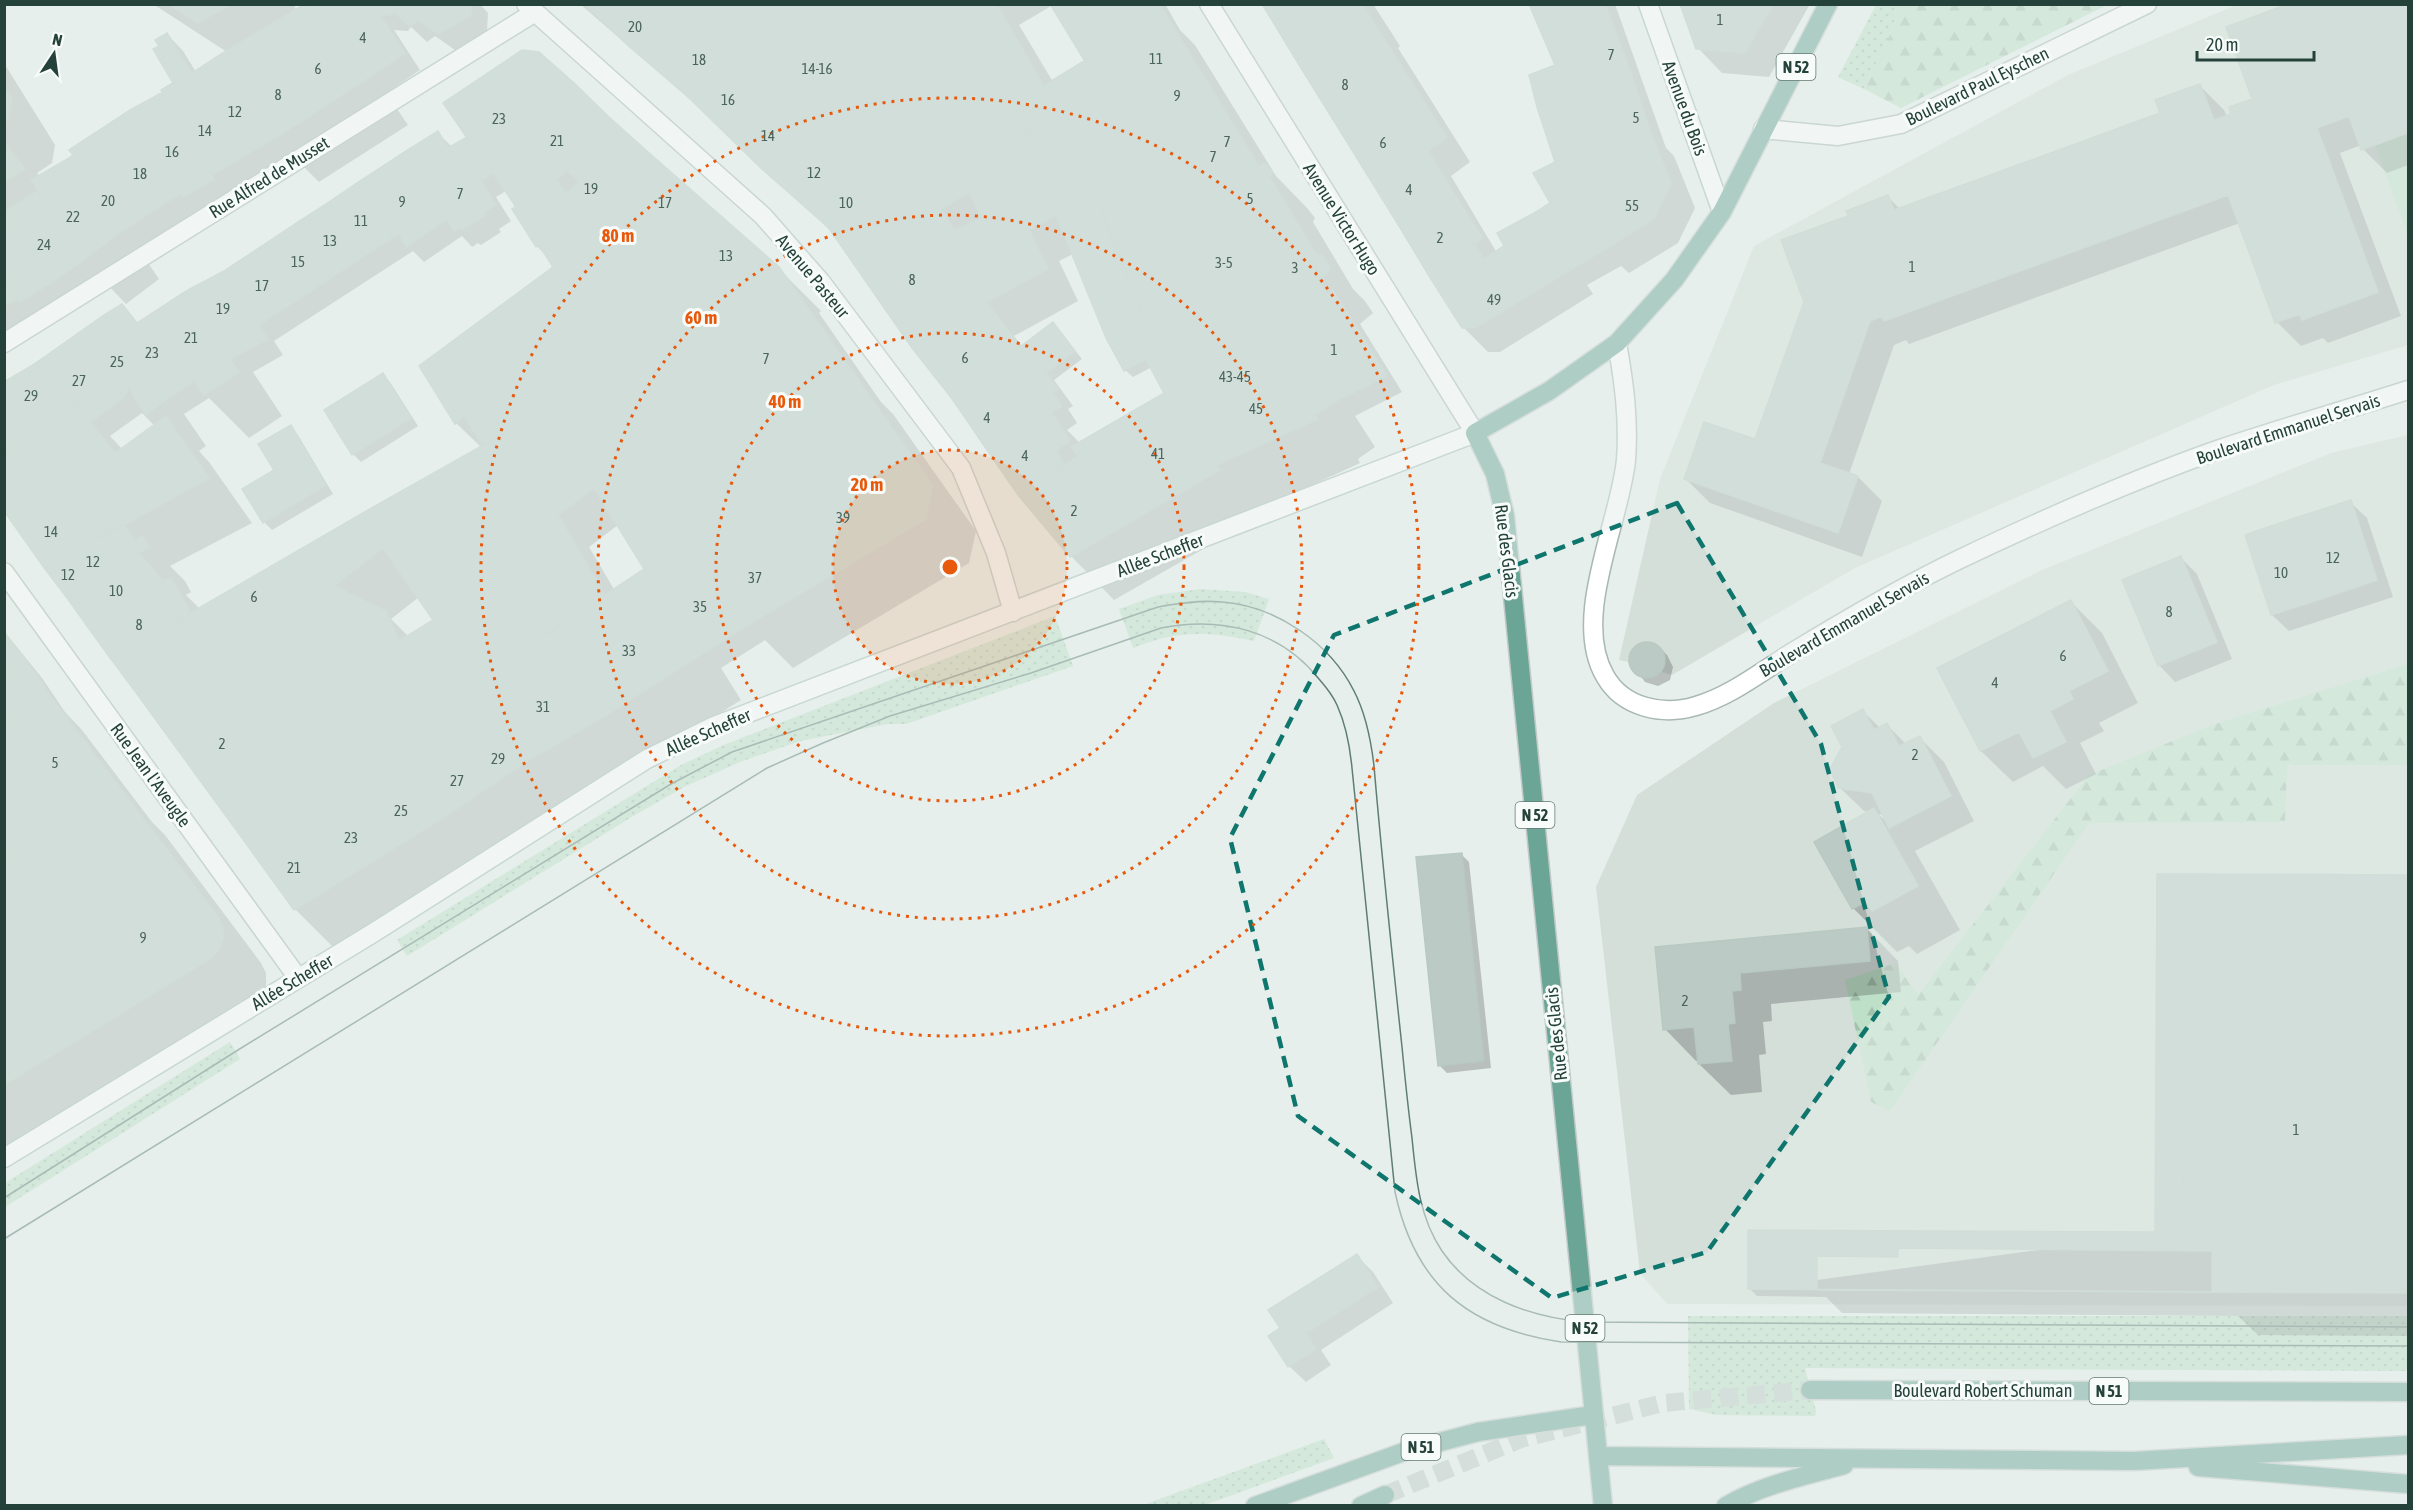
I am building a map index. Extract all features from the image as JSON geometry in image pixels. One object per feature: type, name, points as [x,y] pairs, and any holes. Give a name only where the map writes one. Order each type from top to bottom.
[{"type":"main road","name":"N 52","points":[[1474,434],[1549,391],[1617,343],[1674,280],[1722,212],[1828,4]]},
{"type":"main road","name":"Rue des Glacis","points":[[1474,434],[1495,474],[1505,516],[1593,1415]]},
{"type":"main road","name":"Boulevard Robert Schuman","points":[[1810,1390],[2409,1392]]},
{"type":"main road","name":"N 52","points":[[1593,1415],[1603,1506]]},
{"type":"main road","name":"N 51","points":[[1256,1506],[1406,1451],[1468,1434],[1593,1415]]},
{"type":"main road","points":[[1598,1456],[2134,1461],[2409,1445]]},
{"type":"main road","points":[[1726,1506],[1738,1499],[1802,1477],[1866,1459]]},
{"type":"main road","points":[[2134,1461],[2409,1484]]},
{"type":"main road","points":[[1361,1506],[1385,1495]]},
{"type":"street","name":"Avenue Victor Hugo","points":[[1209,4],[1474,434]]},
{"type":"street","name":"Avenue du Bois","points":[[1648,4],[1722,212]]},
{"type":"street","name":"Boulevard Paul Eyschen","points":[[1763,129],[1838,136],[1901,124],[2147,4]]},
{"type":"street","name":"Rue Alfred de Musset","points":[[4,343],[530,8]]},
{"type":"street","name":"Avenue Pasteur","points":[[530,8],[763,216],[821,282],[961,468],[996,553],[1013,612]]},
{"type":"street","name":"Boulevard Emmanuel Servais","points":[[1617,343],[1628,426],[1626,462],[1594,606],[1593,633],[1596,660],[1606,679],[1622,696],[1646,708],[1672,710],[1696,706],[1720,697],[1865,609],[1959,560],[2088,502],[2219,450],[2409,390]]},
{"type":"street","name":"Allée Scheffer","points":[[4,1158],[298,978],[647,759],[712,727],[1474,434]]},
{"type":"street","name":"Rue Jean l'Aveugle","points":[[4,572],[298,978]]},
{"type":"highlighted area","points":[[1677,503],[1821,744],[1889,997],[1707,1252],[1552,1298],[1298,1116],[1230,838],[1334,635]]},
{"type":"shaded area","points":[[2239,4],[2408,5],[2408,345],[2274,385],[1855,568],[1672,675],[1662,672],[1649,679],[1635,675],[1628,662],[1619,660],[1660,479],[1754,246],[2068,75]]},
{"type":"shaded area","points":[[2408,435],[2408,1306],[1667,1304],[1640,1273],[1596,887],[1637,795],[1774,703],[2042,570],[2331,453]]},
{"type":"green space","points":[[1896,4],[2107,5],[1901,108],[1864,89],[1894,26]]},
{"type":"green space","points":[[1876,5],[1896,5],[1894,26],[1864,89],[1838,77]]},
{"type":"green space","points":[[2408,133],[2408,236],[2375,145]]},
{"type":"green space","points":[[1200,589],[1245,592],[1269,599],[1254,641],[1222,635],[1193,634],[1164,638],[1133,648],[1119,609],[1158,595]]},
{"type":"green space","points":[[1055,616],[1073,666],[906,724],[888,724],[800,741],[740,762],[686,786],[635,815],[407,956],[397,940],[681,765],[726,744]]},
{"type":"green space","points":[[2408,664],[2408,765],[2287,765],[2285,822],[2089,823],[1890,1111],[1871,1102],[1845,980],[1896,963],[1918,995],[2089,775],[2212,725]]},
{"type":"green space","points":[[230,1042],[240,1059],[5,1207],[5,1183]]},
{"type":"green space","points":[[1688,1316],[2408,1316],[2408,1371],[1805,1368],[1816,1411],[1815,1416],[1717,1415],[1689,1409]]},
{"type":"green space","points":[[1324,1439],[1334,1458],[1205,1505],[1143,1505]]},
{"type":"building","points":[[169,4],[232,4],[197,23]]},
{"type":"building","points":[[305,4],[320,14],[365,80],[274,139],[221,54]]},
{"type":"building","points":[[307,4],[365,4],[380,15],[405,53],[365,80],[320,14]]},
{"type":"building","points":[[365,4],[400,4],[391,15],[380,15]]},
{"type":"building","points":[[400,4],[472,4],[471,15],[438,34],[418,20],[410,27],[394,12]]},
{"type":"building","points":[[584,4],[693,4],[631,48]]},
{"type":"building","points":[[693,4],[780,4],[784,11],[733,43],[685,94],[631,48]]},
{"type":"building","points":[[780,4],[996,4],[1006,20],[762,169],[685,94],[733,43],[784,11]]},
{"type":"building","points":[[1050,4],[1091,4],[1061,22]]},
{"type":"building","points":[[1091,4],[1160,4],[1164,12],[1084,60],[1061,22]]},
{"type":"building","points":[[1262,4],[1363,4],[1369,15],[1296,60]]},
{"type":"building","points":[[1529,4],[1605,4],[1610,17],[1543,37]]},
{"type":"building","points":[[1680,4],[1773,4],[1745,53],[1696,49]]},
{"type":"building","points":[[2288,4],[2408,4],[2408,133],[2361,150],[2349,116],[2317,128],[2378,292],[2302,320],[2300,314],[2275,323],[2228,195],[1884,321],[1882,316],[1870,321],[1820,463],[1858,476],[1838,533],[1684,479],[1704,422],[1755,439],[1804,302],[1781,240],[1848,216],[1846,211],[1888,195],[1894,210],[2160,113],[2155,100],[2200,84],[2214,120],[2231,114],[2229,107],[2252,99],[2226,27]]},
{"type":"building","points":[[1164,12],[1259,166],[1109,232],[1096,195],[1068,209],[1027,130],[1060,115],[1043,86]]},
{"type":"building","points":[[1369,15],[1418,92],[1345,139],[1296,60]]},
{"type":"building","points":[[1610,17],[1632,76],[1537,107],[1529,75],[1555,65],[1543,37]]},
{"type":"building","points":[[1006,20],[1060,115],[917,180],[828,227],[762,169]]},
{"type":"building","points":[[167,33],[242,157],[212,175],[161,90],[173,83],[153,49],[159,46],[155,40]]},
{"type":"building","points":[[522,50],[539,52],[573,82],[531,133],[515,146],[485,161],[473,141],[470,142],[443,103]]},
{"type":"building","points":[[221,54],[274,139],[242,157],[192,73]]},
{"type":"building","points":[[1632,76],[1650,130],[1555,162],[1537,107]]},
{"type":"building","points":[[573,82],[609,117],[561,176],[516,207],[485,161],[515,146],[531,133]]},
{"type":"building","points":[[4,87],[12,100],[9,119],[4,122]]},
{"type":"building","points":[[163,92],[214,179],[183,197],[130,110]]},
{"type":"building","points":[[1418,92],[1447,138],[1428,151],[1456,197],[1399,226],[1345,139]]},
{"type":"building","points":[[130,110],[181,193],[116,235],[83,184],[69,158],[73,155],[69,150]]},
{"type":"building","points":[[609,117],[648,152],[578,218],[536,247],[512,209],[556,179],[566,194],[579,181],[566,170]]},
{"type":"building","points":[[1027,130],[1068,209],[1029,230],[1048,269],[987,302],[912,348],[828,227],[917,180]],"holes":[[[969,192],[981,218],[955,230],[941,209]]]},
{"type":"building","points":[[1650,130],[1671,183],[1654,219],[1604,250],[1555,162]]},
{"type":"building","points":[[438,131],[448,148],[467,137],[470,142],[473,141],[493,173],[481,181],[496,205],[484,212],[486,215],[463,229],[461,227],[454,231],[406,151]]},
{"type":"building","points":[[4,142],[25,169],[4,182]]},
{"type":"building","points":[[406,151],[447,219],[406,247],[399,234],[392,238],[357,183]]},
{"type":"building","points":[[648,152],[779,267],[692,326],[483,446],[464,416],[455,424],[419,366],[553,267],[539,245],[578,218]]},
{"type":"building","points":[[69,158],[116,235],[82,261],[31,180]]},
{"type":"building","points":[[1555,162],[1604,250],[1570,270],[1536,212],[1550,203],[1533,173]]},
{"type":"building","points":[[1265,163],[1272,173],[1270,178],[1317,255],[1322,255],[1330,268],[1328,273],[1318,280],[1327,294],[1235,349],[1198,278],[1141,312],[1109,232]]},
{"type":"building","points":[[357,183],[392,238],[364,256],[329,202]]},
{"type":"building","points":[[37,191],[82,261],[52,282],[6,211]]},
{"type":"building","points":[[1096,195],[1156,349],[1143,354],[1146,359],[1124,371],[1106,338],[1056,215]]},
{"type":"building","points":[[1456,197],[1483,238],[1429,276],[1399,226]]},
{"type":"building","points":[[329,202],[364,256],[331,278],[295,224]]},
{"type":"building","points":[[6,211],[52,282],[20,302],[4,276],[4,212]]},
{"type":"building","points":[[1536,212],[1570,270],[1475,328],[1462,328],[1429,276],[1474,244],[1484,259],[1504,246],[1497,233]]},
{"type":"building","points":[[295,224],[331,278],[300,298],[265,244]]},
{"type":"building","points":[[265,244],[300,298],[259,325],[224,271]]},
{"type":"building","points":[[779,267],[850,368],[775,422],[670,486],[650,454],[594,488],[556,404],[692,326]]},
{"type":"building","points":[[224,271],[268,339],[231,359],[186,291]]},
{"type":"building","points":[[4,276],[18,299],[4,306]]},
{"type":"building","points":[[1198,278],[1235,349],[1281,321],[1332,403],[1315,415],[1318,419],[1217,465],[1164,393],[1143,354],[1156,349],[1141,312]]},
{"type":"building","points":[[1333,290],[1387,376],[1332,403],[1281,321]]},
{"type":"building","points":[[186,291],[239,372],[204,395],[151,314]]},
{"type":"building","points":[[987,302],[1024,352],[953,400],[912,348]]},
{"type":"building","points":[[122,304],[137,323],[151,314],[194,381],[163,402],[104,315]]},
{"type":"building","points":[[104,315],[163,402],[146,415],[129,388],[124,397],[77,334]]},
{"type":"building","points":[[1053,322],[1075,351],[1046,373],[1036,360],[1032,363],[1020,347]]},
{"type":"building","points":[[77,334],[124,397],[90,422],[78,402],[66,409],[36,363]]},
{"type":"building","points":[[1024,352],[1032,363],[1036,360],[1058,389],[1053,392],[1062,406],[989,453],[953,400]]},
{"type":"building","points":[[36,363],[66,409],[4,451],[4,382]]},
{"type":"building","points":[[850,368],[933,486],[926,519],[748,625],[693,540],[803,465],[775,422]]},
{"type":"building","points":[[383,373],[411,418],[352,455],[324,410]]},
{"type":"building","points":[[1164,393],[1220,470],[1070,557],[1018,495],[1078,456],[1071,447]]},
{"type":"building","points":[[78,402],[90,422],[115,453],[166,416],[209,478],[45,569],[4,511],[4,451]]},
{"type":"building","points":[[556,404],[594,488],[558,515],[605,595],[476,682],[383,548],[380,530],[368,510]]},
{"type":"building","points":[[1052,413],[1070,441],[1056,450],[1064,464],[1018,495],[989,453]]},
{"type":"building","points":[[775,422],[803,465],[693,540],[644,569],[594,488],[650,454],[670,486]]},
{"type":"building","points":[[291,425],[326,485],[263,523],[242,489],[274,470],[258,444]]},
{"type":"building","points":[[2351,500],[2377,580],[2324,598],[2298,517]]},
{"type":"building","points":[[368,510],[380,530],[319,578],[206,643],[137,694],[111,659]]},
{"type":"building","points":[[2298,517],[2324,598],[2271,615],[2245,535]]},
{"type":"building","points":[[123,524],[135,540],[142,536],[149,547],[67,598],[45,569]]},
{"type":"building","points":[[380,530],[383,548],[334,586],[386,611],[399,641],[433,620],[529,760],[443,818],[325,625],[271,655],[263,693],[290,723],[282,735],[295,753],[277,776],[297,804],[242,838],[137,694],[206,643],[319,578]]},
{"type":"building","points":[[693,540],[748,625],[699,656],[644,569]]},
{"type":"building","points":[[139,553],[163,581],[92,633],[67,598]]},
{"type":"building","points":[[2181,556],[2217,642],[2158,666],[2122,580]]},
{"type":"building","points":[[644,569],[699,656],[605,716],[550,631]]},
{"type":"building","points":[[171,578],[191,614],[111,659],[92,633],[163,581]]},
{"type":"building","points":[[2071,600],[2108,671],[2069,691],[2073,699],[2050,711],[2066,742],[2033,758],[2019,732],[1980,751],[1937,668]]},
{"type":"building","points":[[325,625],[443,818],[294,910],[242,838],[297,804],[277,776],[295,753],[282,735],[290,723],[263,693],[271,655]]},
{"type":"building","points":[[550,631],[605,716],[529,760],[476,682]]},
{"type":"building","points":[[4,633],[26,660],[4,678]]},
{"type":"building","points":[[1647,642],[1660,647],[1665,660],[1660,673],[1647,678],[1634,673],[1629,660],[1634,647]]},
{"type":"building","points":[[26,660],[51,697],[4,726],[4,678]]},
{"type":"building","points":[[51,697],[121,789],[13,864],[4,851],[4,726]]},
{"type":"building","points":[[1863,709],[1874,730],[1887,723],[1899,746],[1920,736],[1951,796],[1889,828],[1872,793],[1838,788],[1830,769],[1842,747],[1831,726]]},
{"type":"building","points":[[121,789],[218,917],[223,928],[223,940],[218,951],[210,959],[4,1085],[4,851],[13,864]]},
{"type":"building","points":[[1874,808],[1918,886],[1872,911],[1866,902],[1852,909],[1814,842]]},
{"type":"building","points":[[1462,853],[1484,1061],[1438,1066],[1416,857]]},
{"type":"building","points":[[2157,874],[2214,874],[2213,1069],[2184,1069],[2183,1190],[2213,1190],[2212,1292],[1748,1289],[1748,1230],[2155,1232]]},
{"type":"building","points":[[2214,874],[2408,875],[2408,1293],[2212,1292],[2213,1190],[2183,1190],[2184,1069],[2213,1069]]},
{"type":"building","points":[[1867,927],[1870,961],[1740,973],[1741,990],[1732,991],[1735,1023],[1728,1024],[1732,1061],[1698,1064],[1694,1027],[1663,1030],[1655,947]]},
{"type":"building","points":[[1898,1248],[2212,1251],[2212,1292],[1817,1290],[1817,1256],[1898,1257]]},
{"type":"building","points":[[1357,1254],[1378,1287],[1306,1333],[1316,1349],[1288,1367],[1268,1336],[1280,1328],[1268,1310]]},
{"type":"tunnel","points":[[1385,1495],[1521,1439],[1663,1403],[1810,1390]]},
{"type":"tram line","points":[[4,1198],[238,1050],[671,784],[732,752],[1158,607],[1214,601],[1262,611],[1299,630],[1331,657],[1344,674],[1362,709],[1370,737],[1374,766],[1415,1168],[1420,1197],[1428,1225],[1442,1251],[1455,1267],[1487,1293],[1524,1310],[1584,1322],[2408,1327]]},
{"type":"tram line","points":[[4,1239],[767,768],[890,716],[1031,673],[1161,628],[1206,624],[1248,631],[1268,638],[1286,649],[1303,662],[1322,682],[1340,713],[1351,760],[1395,1192],[1404,1225],[1416,1253],[1432,1277],[1451,1297],[1473,1313],[1499,1326],[1561,1342],[2408,1346]]}]
